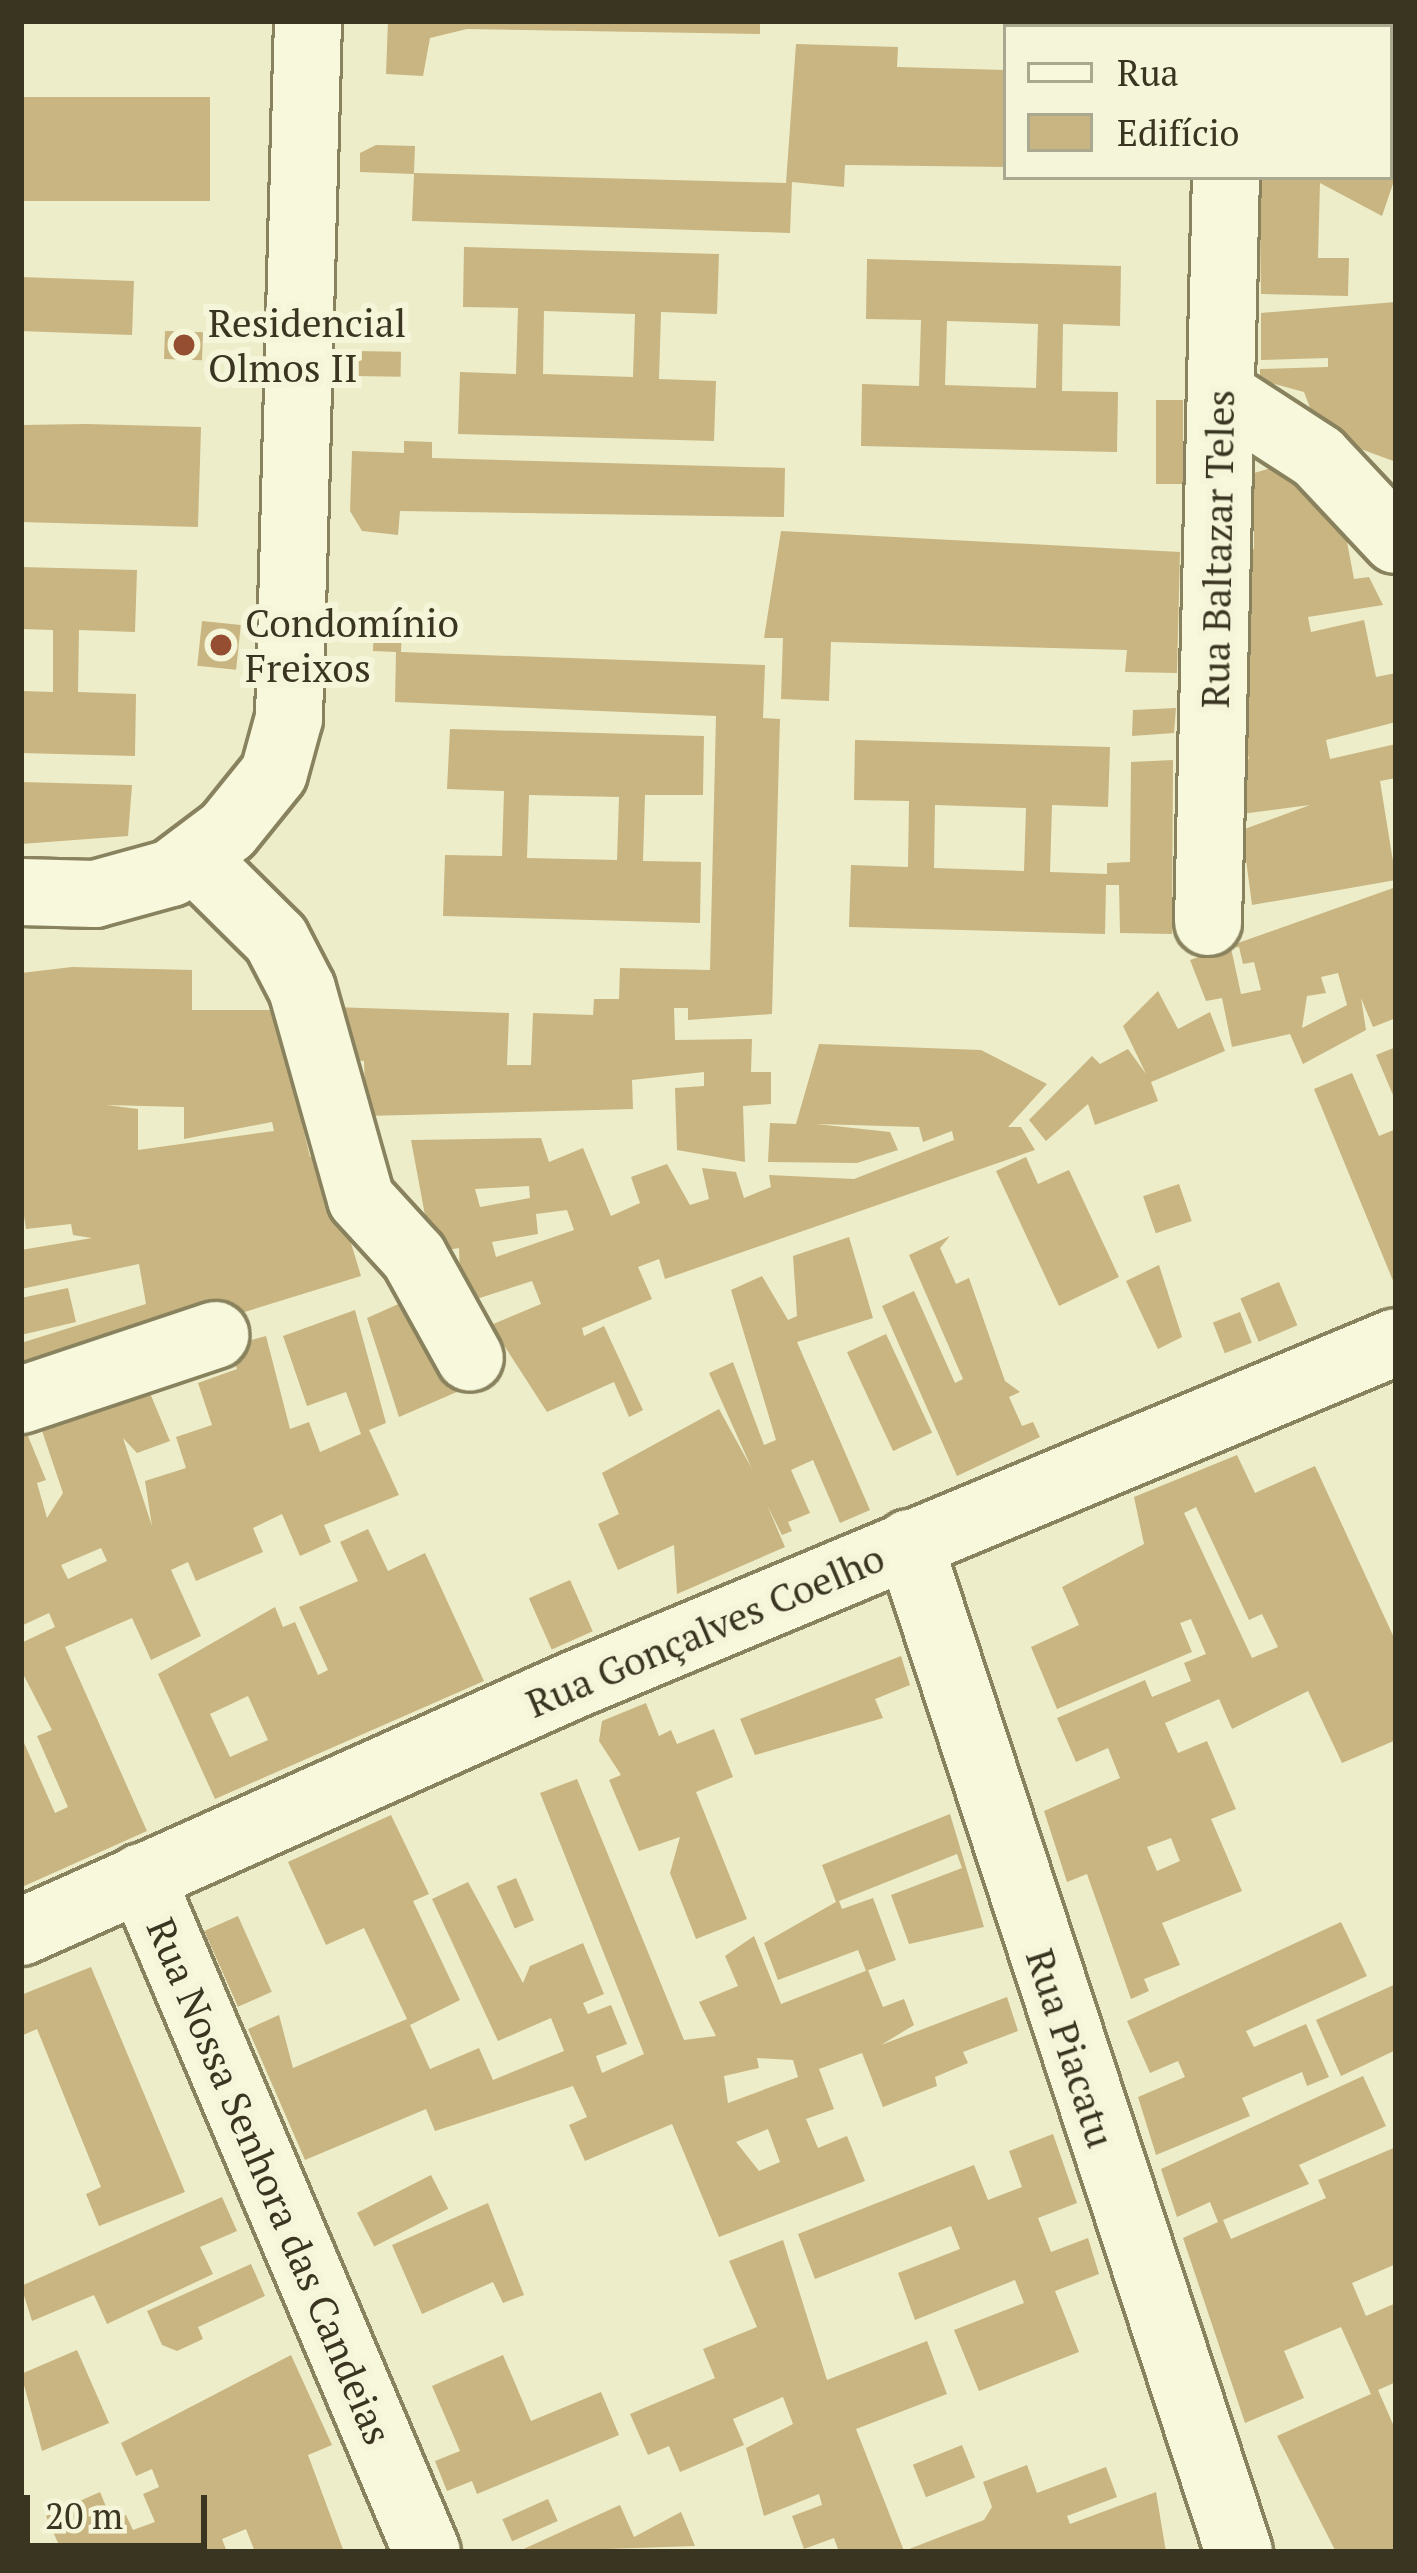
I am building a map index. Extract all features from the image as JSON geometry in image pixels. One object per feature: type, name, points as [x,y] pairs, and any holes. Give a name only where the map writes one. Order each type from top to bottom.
[{"type":"street","points":[[21,892],[95,894],[193,857],[274,773],[290,718],[308,21]]},
{"type":"street","name":"Rua Baltazar Teles","points":[[1208,922],[1226,180]]},
{"type":"street","points":[[1221,394],[1318,458],[1392,525]]},
{"type":"street","points":[[193,857],[276,938],[302,989],[361,1199],[421,1267],[470,1358]]},
{"type":"street","points":[[21,1400],[214,1336]]},
{"type":"street","name":"Rua Gonçalves Coelho","points":[[21,1932],[909,1543],[1396,1342]]},
{"type":"street","name":"Rua Piacatu","points":[[909,1543],[1239,2552]]},
{"type":"street","name":"Rua Nossa Senhora das Candeias","points":[[141,1877],[427,2552]]},
{"type":"building","points":[[388,21],[760,21],[760,34],[467,29],[430,38],[423,76],[386,74]]},
{"type":"building","points":[[1264,21],[1352,21],[1308,24]]},
{"type":"building","points":[[796,44],[898,47],[897,67],[1003,70],[1003,167],[845,165],[844,187],[792,182],[790,233],[412,221],[414,174],[360,172],[360,153],[376,145],[415,146],[414,173],[786,183]]},
{"type":"building","points":[[21,97],[210,97],[210,201],[21,201]]},
{"type":"building","points":[[1393,149],[1396,175],[1382,216],[1320,183],[1318,258],[1349,258],[1348,296],[1261,294],[1259,180],[1393,180]]},
{"type":"building","points":[[464,247],[719,254],[717,314],[661,312],[659,379],[716,381],[714,441],[458,434],[460,372],[516,374],[518,308],[463,307]],"holes":[[[544,311],[635,314],[633,377],[543,374]]]},
{"type":"building","points":[[867,259],[1121,266],[1120,326],[1063,324],[1062,391],[1118,392],[1117,452],[861,446],[862,384],[919,386],[921,320],[866,319]],"holes":[[[947,321],[1038,324],[1036,388],[945,385]]]},
{"type":"building","points":[[21,277],[134,281],[132,335],[21,331]]},
{"type":"building","points":[[1396,302],[1396,462],[1320,434],[1304,392],[1260,380],[1260,369],[1328,367],[1328,358],[1261,360],[1261,313]]},
{"type":"building","name":"Residencial Olmos II","points":[[165,331],[203,332],[202,360],[164,359]]},
{"type":"building","points":[[355,351],[401,352],[401,377],[355,376]]},
{"type":"building","points":[[1156,400],[1183,400],[1183,484],[1156,484]]},
{"type":"building","points":[[21,425],[201,427],[198,527],[21,522]]},
{"type":"building","points":[[404,441],[432,442],[432,458],[785,468],[784,517],[400,511],[398,535],[362,531],[350,511],[352,451],[404,453]]},
{"type":"building","points":[[1289,463],[1344,526],[1354,579],[1369,577],[1383,605],[1308,617],[1311,632],[1364,620],[1376,677],[1396,673],[1396,722],[1326,740],[1330,759],[1396,744],[1396,778],[1380,781],[1396,880],[1252,905],[1242,830],[1310,805],[1241,814],[1238,761],[1249,759],[1237,707],[1237,550],[1254,549],[1254,473]]},
{"type":"building","points":[[781,531],[1180,552],[1177,673],[1125,672],[1127,650],[831,642],[829,701],[781,699],[783,638],[764,638]]},
{"type":"building","points":[[21,567],[137,570],[135,632],[79,630],[78,692],[136,694],[135,756],[21,753],[21,691],[53,692],[53,630],[21,629]]},
{"type":"building","name":"Condomínio Freixos","points":[[202,621],[241,625],[236,670],[197,666]]},
{"type":"building","points":[[374,623],[402,624],[401,652],[765,665],[763,718],[780,719],[772,1014],[688,1020],[688,1008],[674,1008],[675,1040],[752,1039],[751,1072],[771,1072],[771,1104],[743,1106],[745,1162],[677,1150],[675,1088],[704,1086],[704,1072],[632,1080],[633,1109],[366,1116],[364,1061],[334,1059],[333,1007],[509,1013],[507,1065],[531,1065],[533,1013],[593,1015],[594,999],[619,999],[620,968],[710,970],[716,716],[395,702],[396,652],[373,651]]},
{"type":"building","points":[[1176,708],[1174,733],[1132,736],[1133,710]]},
{"type":"building","points":[[450,729],[704,736],[703,795],[645,795],[643,861],[701,862],[700,923],[443,916],[445,855],[502,856],[504,791],[447,789]],"holes":[[[529,795],[619,797],[617,860],[527,858]]]},
{"type":"building","points":[[855,740],[1110,747],[1108,807],[1052,805],[1050,872],[1107,874],[1107,863],[1130,862],[1131,762],[1173,760],[1172,934],[1120,933],[1119,885],[1106,885],[1105,934],[849,927],[851,865],[908,867],[909,801],[854,800]],"holes":[[[935,805],[1026,808],[1024,871],[934,868]]]},
{"type":"building","points":[[21,782],[132,785],[128,836],[21,844]]},
{"type":"building","points":[[1396,887],[1396,1018],[1373,1027],[1361,998],[1366,1030],[1303,1064],[1290,1034],[1232,1047],[1222,998],[1206,1001],[1190,960]],"holes":[[[1239,947],[1243,964],[1254,962],[1261,990],[1241,994],[1231,948]],[[1338,973],[1347,1005],[1302,1028],[1307,996],[1326,993],[1321,977]]]},
{"type":"building","points":[[72,967],[192,970],[192,1010],[275,1010],[310,1157],[324,1154],[361,1276],[21,1381],[21,1343],[146,1304],[139,1264],[21,1289],[21,1250],[92,1238],[73,1235],[71,1224],[26,1229],[21,1197],[21,973]],"holes":[[[106,1105],[184,1107],[184,1139],[272,1122],[274,1131],[138,1150],[138,1109]]]},
{"type":"building","points":[[1158,991],[1178,1029],[1210,1012],[1225,1051],[1151,1082],[1158,1101],[1095,1125],[1088,1104],[1046,1141],[1029,1120],[1092,1056],[1100,1064],[1128,1049],[1146,1074],[1123,1026]]},
{"type":"building","points":[[819,1044],[981,1050],[1047,1084],[1008,1127],[1021,1127],[1035,1150],[665,1279],[659,1259],[638,1267],[652,1299],[582,1328],[584,1336],[604,1326],[643,1410],[629,1417],[614,1382],[547,1412],[491,1325],[541,1304],[532,1281],[461,1304],[459,1248],[432,1253],[411,1140],[541,1138],[549,1162],[583,1148],[611,1216],[640,1203],[631,1177],[667,1164],[690,1205],[709,1199],[702,1168],[736,1172],[744,1198],[771,1187],[769,1175],[854,1179],[954,1140],[952,1131],[923,1142],[919,1127],[816,1124],[890,1132],[898,1150],[857,1163],[768,1162],[770,1123],[796,1124]],"holes":[[[529,1186],[530,1198],[480,1207],[475,1189]],[[567,1210],[574,1230],[496,1257],[492,1242],[538,1234],[536,1214]]]},
{"type":"building","points":[[1396,1047],[1396,1102],[1376,1055]]},
{"type":"building","points":[[1352,1073],[1379,1136],[1396,1129],[1396,1288],[1314,1089]]},
{"type":"building","points":[[1026,1157],[1038,1184],[1069,1170],[1119,1277],[1059,1306],[996,1171]]},
{"type":"building","points":[[1179,1184],[1192,1221],[1156,1233],[1143,1196]]},
{"type":"building","points":[[950,1236],[940,1248],[956,1284],[969,1278],[1005,1381],[1020,1392],[1009,1397],[1022,1426],[1033,1422],[1040,1437],[957,1476],[882,1306],[914,1291],[955,1383],[963,1379],[909,1255]]},
{"type":"building","points":[[849,1237],[873,1318],[797,1342],[870,1510],[840,1523],[813,1460],[791,1470],[810,1513],[788,1522],[792,1531],[782,1535],[767,1505],[785,1547],[677,1594],[674,1545],[618,1570],[598,1524],[619,1514],[602,1473],[719,1409],[752,1469],[709,1373],[733,1362],[764,1445],[776,1440],[731,1290],[762,1276],[788,1320],[797,1316],[793,1256]]},
{"type":"building","points":[[1159,1265],[1182,1337],[1158,1349],[1126,1281]]},
{"type":"building","points":[[1279,1282],[1297,1325],[1259,1342],[1240,1298]]},
{"type":"building","points":[[68,1288],[76,1322],[21,1335],[21,1298]]},
{"type":"building","points":[[403,1302],[459,1391],[399,1417],[367,1318]]},
{"type":"building","points":[[355,1310],[386,1423],[369,1430],[399,1495],[324,1525],[331,1542],[300,1556],[282,1514],[253,1528],[263,1552],[196,1581],[188,1562],[171,1570],[201,1636],[151,1660],[132,1618],[65,1647],[147,1831],[22,1887],[21,1736],[55,1813],[68,1807],[37,1736],[52,1730],[21,1670],[21,1643],[55,1627],[49,1613],[21,1626],[21,1419],[46,1480],[37,1483],[47,1518],[63,1493],[40,1425],[147,1386],[170,1441],[137,1453],[123,1438],[152,1526],[145,1481],[186,1468],[176,1437],[212,1425],[198,1383],[237,1369],[230,1346],[266,1336],[290,1429],[309,1422],[320,1452],[361,1434],[346,1392],[307,1406],[283,1336]],"holes":[[[101,1548],[107,1561],[68,1579],[61,1565]]]},
{"type":"building","points":[[1240,1312],[1252,1343],[1225,1353],[1213,1322]]},
{"type":"building","points":[[886,1334],[932,1433],[893,1451],[847,1352]]},
{"type":"building","points":[[1237,1455],[1255,1493],[1315,1466],[1396,1642],[1396,1740],[1342,1763],[1308,1691],[1232,1729],[1219,1699],[1165,1723],[1178,1753],[1207,1741],[1236,1809],[1211,1819],[1242,1891],[1162,1923],[1180,1965],[1144,1979],[1149,1991],[1131,1999],[1087,1874],[1067,1882],[1044,1811],[1120,1778],[1108,1748],[1076,1762],[1057,1718],[1145,1680],[1152,1697],[1191,1681],[1184,1663],[1206,1654],[1191,1619],[1180,1623],[1192,1652],[1057,1709],[1031,1647],[1079,1625],[1062,1587],[1144,1544],[1134,1497]],"holes":[[[1196,1507],[1249,1620],[1262,1614],[1278,1647],[1252,1658],[1184,1513]],[[1171,1838],[1180,1861],[1157,1871],[1147,1847]]]},
{"type":"building","points":[[368,1529],[388,1571],[425,1553],[484,1681],[215,1799],[158,1674],[275,1607],[283,1627],[295,1622],[318,1675],[328,1670],[299,1607],[358,1581],[340,1542]],"holes":[[[248,1696],[268,1740],[230,1757],[210,1714]]]},
{"type":"building","points":[[570,1580],[593,1631],[552,1649],[529,1598]]},
{"type":"building","points":[[901,1656],[910,1685],[875,1699],[883,1718],[755,1755],[740,1719]]},
{"type":"building","points":[[646,1703],[659,1736],[671,1730],[677,1744],[714,1729],[733,1777],[696,1792],[747,1919],[696,1939],[670,1873],[680,1837],[639,1851],[609,1780],[621,1775],[599,1741],[602,1721]]},
{"type":"building","points":[[577,1779],[684,2040],[716,2036],[699,2002],[738,1986],[725,1956],[754,1936],[781,2004],[868,1970],[883,2007],[904,1999],[914,2025],[881,2045],[1007,1997],[1018,2031],[963,2052],[968,2063],[935,2077],[937,2086],[883,2107],[862,2053],[819,2069],[834,2109],[806,2119],[818,2148],[847,2136],[865,2181],[719,2237],[672,2124],[585,2161],[569,2125],[587,2117],[573,2086],[435,2131],[426,2109],[305,2160],[248,2029],[279,2015],[293,2068],[407,2019],[364,1928],[326,1945],[288,1862],[391,1815],[429,1894],[413,1901],[460,2000],[410,2025],[430,2069],[479,2048],[493,2080],[564,2051],[551,2018],[498,2041],[432,1899],[468,1882],[523,1983],[530,1966],[583,1943],[604,1994],[583,2003],[588,2014],[611,2005],[627,2044],[596,2056],[602,2073],[644,2054],[540,1793]],"holes":[[[757,2058],[793,2060],[798,2077],[728,2103],[724,2076],[759,2068]],[[768,2129],[780,2162],[759,2171],[736,2142]]]},
{"type":"building","points":[[950,1814],[984,1927],[909,1944],[891,1895],[962,1868],[957,1854],[839,1901],[842,1909],[873,1898],[896,1960],[866,1971],[858,1950],[778,1980],[764,1943],[836,1902],[822,1865]]},
{"type":"building","points":[[516,1878],[534,1920],[515,1929],[497,1886]]},
{"type":"building","points":[[238,1916],[272,1992],[238,2007],[204,1931]]},
{"type":"building","points":[[1341,1922],[1367,1976],[1246,2031],[1254,2047],[1306,2024],[1329,2077],[1307,2086],[1302,2072],[1242,2098],[1250,2116],[1156,2155],[1138,2097],[1185,2077],[1178,2061],[1150,2073],[1127,2021]]},
{"type":"building","points":[[91,1967],[185,2192],[99,2226],[86,2194],[101,2187],[37,2029],[21,2036],[21,1995]]},
{"type":"building","points":[[1396,1984],[1396,2050],[1341,2076],[1316,2020]]},
{"type":"building","points":[[1363,2076],[1386,2126],[1299,2165],[1309,2184],[1223,2220],[1231,2239],[1326,2198],[1318,2180],[1396,2147],[1396,2264],[1352,2283],[1366,2316],[1396,2303],[1396,2382],[1378,2390],[1396,2431],[1396,2552],[1336,2552],[1277,2436],[1371,2394],[1341,2327],[1284,2351],[1304,2398],[1245,2423],[1183,2238],[1218,2222],[1210,2202],[1177,2217],[1161,2169]]},
{"type":"building","points":[[1053,2134],[1077,2203],[1038,2218],[1051,2252],[1088,2238],[1099,2274],[1055,2291],[1079,2352],[979,2391],[954,2330],[1024,2303],[1015,2280],[915,2320],[898,2273],[960,2249],[951,2226],[815,2279],[798,2234],[974,2165],[988,2200],[1022,2187],[1009,2151]]},
{"type":"building","points":[[431,2175],[448,2209],[374,2247],[357,2213]]},
{"type":"building","points":[[222,2197],[237,2231],[200,2247],[213,2274],[107,2324],[94,2295],[32,2321],[21,2286]]},
{"type":"building","points":[[488,2203],[524,2295],[503,2303],[493,2282],[422,2314],[392,2245]]},
{"type":"building","points":[[783,2240],[827,2380],[927,2341],[947,2394],[856,2429],[904,2551],[984,2520],[992,2507],[983,2482],[1027,2465],[1037,2493],[1106,2467],[1117,2497],[1067,2516],[1070,2524],[1156,2492],[1166,2552],[839,2552],[834,2538],[804,2549],[792,2516],[822,2505],[819,2494],[764,2516],[746,2448],[793,2424],[783,2397],[733,2419],[744,2445],[680,2472],[669,2446],[648,2455],[630,2414],[715,2378],[703,2349],[757,2327],[729,2261]]},
{"type":"building","points":[[251,2264],[265,2296],[198,2327],[203,2339],[177,2351],[162,2345],[147,2311]]},
{"type":"building","points":[[77,2350],[109,2423],[42,2451],[21,2374]]},
{"type":"building","points":[[291,2355],[332,2445],[308,2455],[344,2552],[255,2552],[246,2529],[222,2539],[227,2552],[62,2552],[46,2516],[100,2492],[112,2521],[126,2515],[133,2530],[155,2522],[143,2494],[159,2487],[152,2469],[136,2476],[121,2443]]},
{"type":"building","points":[[503,2355],[531,2421],[601,2392],[619,2435],[477,2494],[472,2481],[447,2491],[435,2461],[460,2451],[432,2386]]},
{"type":"building","points":[[962,2445],[975,2477],[926,2497],[913,2465]]},
{"type":"building","points":[[548,2499],[558,2521],[512,2541],[502,2519]]},
{"type":"building","points":[[620,2505],[634,2537],[681,2512],[695,2546],[517,2552]]},
{"type":"place","name":"Residencial Olmos II","points":[[184,345]]},
{"type":"place","name":"Condomínio Freixos","points":[[221,645]]}]
